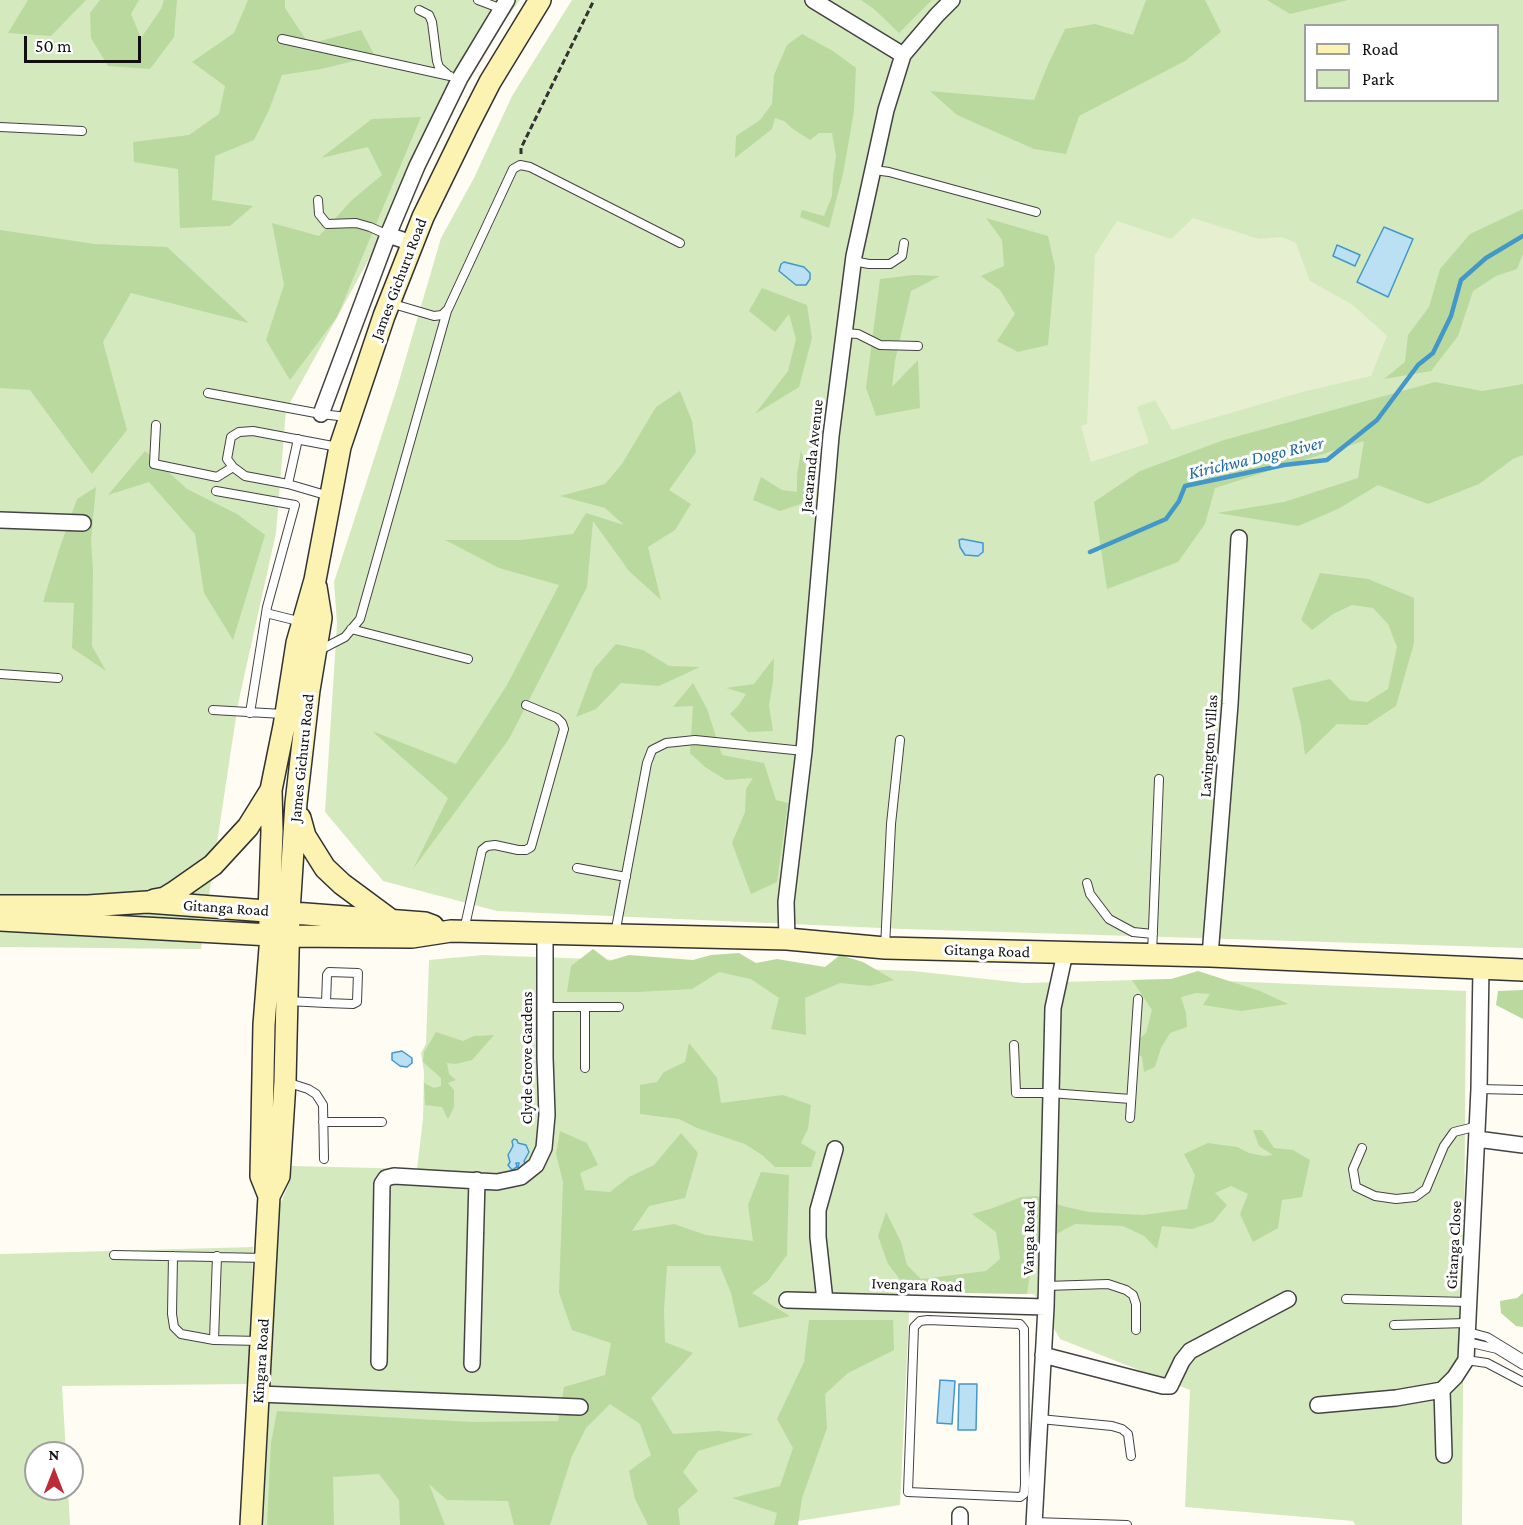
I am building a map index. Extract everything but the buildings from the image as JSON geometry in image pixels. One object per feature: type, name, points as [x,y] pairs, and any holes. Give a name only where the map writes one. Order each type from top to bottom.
[{"type":"main road","name":"James Gichuru Road","points":[[279,935],[271,790],[297,643],[315,580],[340,447],[389,303],[423,217],[490,82],[540,0]]},
{"type":"main road","name":"James Gichuru Road","points":[[279,912],[297,803],[309,690],[321,618],[315,580]]},
{"type":"main road","points":[[147,902],[165,898],[213,865],[248,827],[271,790]]},
{"type":"main road","points":[[297,803],[305,836],[325,868],[342,884],[392,921]]},
{"type":"main road","name":"Gitanga Road","points":[[0,906],[88,906],[147,902],[424,923],[457,931]]},
{"type":"main road","name":"Gitanga Road","points":[[0,920],[279,935],[412,937],[457,931],[545,933],[787,939],[885,948],[1065,953],[1152,945],[1210,956],[1523,970]]},
{"type":"main road","name":"Kingara Road","points":[[269,1196],[279,1176],[285,1082],[286,1001],[279,935]]},
{"type":"main road","name":"Kingara Road","points":[[250,1525],[269,1196],[261,1176],[264,1025],[279,935]]},
{"type":"street","name":"Jacaranda Avenue","points":[[787,939],[786,903],[804,751],[820,557],[843,333],[853,261],[886,110],[903,55],[952,0]]},
{"type":"street","points":[[816,1],[903,55]]},
{"type":"street","points":[[321,414],[388,235],[443,112],[455,77],[505,4]]},
{"type":"street","points":[[443,112],[467,127]]},
{"type":"street","points":[[388,235],[412,243]]},
{"type":"street","points":[[0,520],[83,523]]},
{"type":"street","name":"Lavington Villas","points":[[1210,956],[1230,704],[1239,538]]},
{"type":"street","name":"Clyde Grove Gardens","points":[[379,1362],[382,1184],[386,1178],[394,1176],[497,1182],[521,1177],[536,1165],[544,1148],[547,1115],[545,933]]},
{"type":"street","name":"Vanga Road","points":[[1034,1523],[1046,1306],[1053,1008],[1065,953]]},
{"type":"street","name":"Gitanga Close","points":[[1466,1360],[1479,1089],[1481,968]]},
{"type":"street","points":[[1477,1133],[1523,1145]]},
{"type":"street","points":[[825,1301],[818,1237],[818,1210],[835,1149]]},
{"type":"street","points":[[472,1364],[477,1180]]},
{"type":"street","points":[[1043,1355],[1170,1386],[1182,1361],[1190,1351],[1288,1299]]},
{"type":"street","name":"Ivengara Road","points":[[787,1300],[1046,1306]]},
{"type":"street","points":[[1318,1405],[1396,1398],[1442,1390],[1455,1377],[1466,1360]]},
{"type":"street","points":[[1442,1390],[1444,1455]]},
{"type":"street","points":[[259,1394],[580,1407]]},
{"type":"lane","points":[[478,0],[505,4]]},
{"type":"lane","points":[[419,10],[429,15],[432,22],[439,67],[455,77]]},
{"type":"lane","points":[[282,39],[455,77]]},
{"type":"lane","points":[[0,127],[82,131]]},
{"type":"lane","points":[[316,652],[345,637],[360,619],[448,309],[513,169],[520,165],[530,167],[680,243]]},
{"type":"lane","points":[[874,170],[889,172],[1036,212]]},
{"type":"lane","points":[[318,200],[320,214],[327,224],[356,223],[388,235]]},
{"type":"lane","points":[[853,261],[890,264],[902,256],[904,243]]},
{"type":"lane","points":[[389,303],[435,316],[442,315],[448,309]]},
{"type":"lane","points":[[843,333],[858,333],[880,345],[918,346]]},
{"type":"lane","points":[[208,393],[349,418]]},
{"type":"lane","points":[[156,425],[154,464],[217,477],[233,467]]},
{"type":"lane","points":[[330,496],[288,484],[245,476],[227,459],[231,437],[239,432],[253,431],[340,447]]},
{"type":"lane","points":[[288,484],[298,439]]},
{"type":"lane","points":[[216,491],[296,506],[266,613],[250,713]]},
{"type":"lane","points":[[266,613],[303,622]]},
{"type":"lane","points":[[351,629],[468,659]]},
{"type":"lane","points":[[0,675],[58,678]]},
{"type":"lane","points":[[457,931],[482,850],[487,846],[495,845],[526,850],[531,847],[564,729],[562,723],[556,718],[526,705]]},
{"type":"lane","points":[[213,710],[286,714]]},
{"type":"lane","points":[[615,936],[647,762],[652,750],[666,743],[695,740],[804,751]]},
{"type":"lane","points":[[885,948],[890,836],[900,740]]},
{"type":"lane","points":[[1152,945],[1159,779]]},
{"type":"lane","points":[[577,868],[626,877]]},
{"type":"lane","points":[[1087,883],[1090,894],[1108,919],[1152,945]]},
{"type":"lane","points":[[286,1001],[326,1003],[357,1002],[358,973],[329,972],[326,1003]]},
{"type":"lane","points":[[1130,1118],[1138,999]]},
{"type":"lane","points":[[546,1007],[619,1007]]},
{"type":"lane","points":[[585,1007],[585,1068]]},
{"type":"lane","points":[[264,1025],[286,1027]]},
{"type":"lane","points":[[1014,1045],[1016,1093],[1131,1099]]},
{"type":"lane","points":[[285,1082],[295,1083],[316,1094],[323,1105],[324,1159]]},
{"type":"lane","points":[[1479,1089],[1523,1090]]},
{"type":"lane","points":[[323,1122],[382,1122]]},
{"type":"lane","points":[[1362,1148],[1353,1169],[1356,1187],[1375,1196],[1396,1199],[1415,1197],[1426,1189],[1444,1146],[1454,1132],[1477,1133]]},
{"type":"lane","points":[[114,1255],[267,1258]]},
{"type":"lane","points":[[173,1256],[172,1314],[174,1327],[181,1334],[214,1340],[262,1341]]},
{"type":"lane","points":[[214,1340],[217,1256]]},
{"type":"lane","points":[[1046,1286],[1108,1284],[1126,1290],[1133,1295],[1136,1304],[1136,1330]]},
{"type":"lane","points":[[1346,1299],[1470,1302]]},
{"type":"lane","points":[[1000,1305],[1000,1323]]},
{"type":"lane","points":[[928,1320],[1000,1323],[1020,1324],[1024,1329],[1024,1494],[1013,1497],[908,1492],[916,1322],[928,1320]]},
{"type":"lane","points":[[1394,1325],[1467,1332],[1487,1337],[1523,1359]]},
{"type":"lane","points":[[1467,1332],[1523,1365]]},
{"type":"lane","points":[[1466,1360],[1487,1363],[1523,1382]]},
{"type":"lane","points":[[1040,1419],[1122,1429],[1128,1434],[1131,1456]]},
{"type":"lane","points":[[1034,1523],[1127,1525]]},
{"type":"path","points":[[520,165],[521,148],[594,0]]},
{"type":"green space","points":[[0,0],[520,0],[502,24],[425,147],[391,219],[286,410],[276,533],[238,704],[201,949],[0,947]]},
{"type":"green space","points":[[28,0],[86,0],[51,36],[8,33]]},
{"type":"green space","points":[[100,0],[139,0],[131,14],[141,38],[161,9],[164,0],[177,0],[174,37],[150,69],[108,66],[91,38],[90,13]]},
{"type":"green space","points":[[248,0],[285,0],[285,8],[309,44],[361,30],[375,56],[321,69],[282,75],[269,110],[254,140],[215,156],[212,200],[253,206],[230,226],[180,228],[178,169],[134,162],[133,142],[189,135],[219,114],[225,86],[192,62],[234,33]]},
{"type":"green space","points":[[572,0],[1523,0],[1523,948],[904,929],[497,911],[383,881],[325,812],[337,624],[334,582],[397,388],[441,238],[474,178],[512,96]]},
{"type":"green space","points":[[861,0],[932,0],[899,33]]},
{"type":"green space","points":[[1146,0],[1205,0],[1221,32],[1185,61],[1079,116],[1066,154],[1034,149],[957,115],[930,91],[1034,100],[1065,29],[1095,24],[1133,35]]},
{"type":"green space","points":[[1267,0],[1348,0],[1290,14]]},
{"type":"green space","points":[[802,34],[833,51],[856,68],[854,111],[843,174],[829,228],[800,217],[802,210],[824,216],[832,196],[836,156],[832,133],[819,133],[810,140],[784,121],[775,118],[772,129],[735,158],[736,136],[760,120],[772,104],[774,75],[787,45]]},
{"type":"green space","points":[[421,117],[337,317],[290,380],[266,340],[284,285],[272,223],[319,236],[352,200],[382,175],[368,147],[321,158],[372,119]]},
{"type":"green space","points":[[1523,209],[1523,254],[1517,269],[1496,276],[1473,291],[1458,336],[1431,371],[1384,379],[1405,362],[1408,335],[1429,307],[1440,269],[1470,234]]},
{"type":"green space","points":[[986,218],[1048,236],[1055,267],[1048,345],[1018,352],[997,341],[1015,314],[1000,290],[981,276],[1004,266],[1002,240]]},
{"type":"green space","points":[[1193,218],[1259,239],[1282,237],[1296,243],[1310,281],[1353,305],[1387,336],[1371,376],[1306,391],[1172,430],[1155,400],[1137,407],[1149,443],[1091,462],[1081,426],[1087,424],[1095,255],[1117,221],[1171,239]]},
{"type":"green space","points":[[0,230],[95,244],[167,247],[249,323],[131,293],[103,342],[127,430],[92,474],[30,390],[0,388]]},
{"type":"green space","points":[[913,275],[940,276],[911,291],[895,361],[892,387],[918,360],[920,408],[876,416],[866,388],[880,279]]},
{"type":"green space","points":[[762,288],[807,305],[812,338],[799,387],[755,414],[788,371],[796,339],[789,314],[775,332],[749,311]]},
{"type":"green space","points":[[1435,382],[1482,391],[1523,384],[1523,455],[1513,459],[1479,484],[1428,504],[1378,485],[1338,509],[1298,526],[1217,513],[1284,502],[1358,478],[1364,441],[1215,488],[1205,524],[1178,562],[1107,589],[1094,502],[1140,471],[1224,440]]},
{"type":"green space","points":[[680,391],[692,421],[696,452],[669,490],[691,504],[675,530],[648,547],[661,600],[629,571],[593,521],[587,587],[509,739],[413,869],[448,798],[372,731],[456,764],[507,685],[559,585],[499,568],[445,540],[521,540],[573,534],[586,513],[624,525],[605,508],[560,496],[605,484],[622,464],[656,407]]},
{"type":"green space","points":[[801,450],[815,499],[780,511],[753,500],[761,477],[782,490],[797,492]]},
{"type":"green space","points":[[145,451],[187,489],[237,514],[265,535],[233,640],[204,593],[195,534],[149,482],[108,495]]},
{"type":"green space","points":[[96,487],[91,540],[92,646],[106,671],[72,648],[74,603],[43,602],[77,499]]},
{"type":"green space","points":[[1320,573],[1368,579],[1414,598],[1414,643],[1396,706],[1367,725],[1337,724],[1305,755],[1292,688],[1330,679],[1350,700],[1367,702],[1388,689],[1397,647],[1388,624],[1373,608],[1352,605],[1333,614],[1312,630],[1301,620]]},
{"type":"green space","points":[[616,644],[643,650],[669,666],[700,667],[659,686],[621,683],[596,709],[576,717],[594,669]]},
{"type":"green space","points":[[774,658],[769,705],[773,731],[748,732],[730,714],[746,694],[726,688],[754,684]]},
{"type":"green space","points":[[693,683],[707,709],[722,755],[764,763],[776,800],[788,803],[777,882],[751,894],[732,843],[745,812],[746,789],[753,778],[726,780],[705,767],[690,753],[693,706],[673,707]]},
{"type":"green space","points":[[593,949],[609,961],[629,955],[693,960],[711,955],[739,953],[756,963],[777,959],[825,967],[840,955],[863,962],[894,980],[870,986],[840,983],[805,998],[806,1035],[771,1029],[779,998],[751,979],[719,972],[692,989],[567,992],[571,966]]},
{"type":"green space","points":[[483,955],[913,971],[1023,983],[1175,979],[1466,991],[1462,1525],[1355,1525],[1353,1521],[1185,1507],[1190,1390],[1060,1339],[1034,1294],[910,1292],[900,1505],[792,1522],[792,1525],[260,1525],[280,1205],[290,1181],[292,1166],[417,1169],[423,1119],[424,1072],[421,1053],[426,1044],[429,960]]},
{"type":"green space","points":[[1198,971],[1260,991],[1288,1004],[1241,1011],[1203,1005],[1210,994],[1196,993],[1181,997],[1187,1027],[1170,1033],[1161,1048],[1155,1067],[1144,1072],[1142,1057],[1129,1048],[1146,1033],[1152,1010],[1132,980],[1171,979]]},
{"type":"green space","points":[[1523,990],[1523,1019],[1496,1005],[1498,991]]},
{"type":"green space","points":[[436,1032],[463,1041],[474,1036],[494,1035],[472,1060],[456,1064],[447,1063],[449,1074],[456,1080],[448,1083],[454,1090],[454,1107],[448,1119],[442,1107],[425,1105],[424,1083],[434,1088],[441,1086],[441,1078],[423,1062],[424,1052]]},
{"type":"green space","points":[[689,1043],[717,1078],[721,1103],[783,1095],[811,1105],[808,1129],[801,1143],[816,1152],[811,1167],[775,1167],[745,1144],[697,1128],[679,1119],[640,1114],[640,1085],[657,1082],[664,1072],[685,1062]]},
{"type":"green space","points":[[1253,1130],[1262,1130],[1274,1148],[1293,1150],[1310,1160],[1302,1197],[1282,1200],[1278,1228],[1253,1242],[1240,1214],[1248,1194],[1231,1186],[1215,1193],[1227,1205],[1213,1222],[1192,1229],[1162,1226],[1157,1249],[1144,1236],[1123,1226],[1075,1224],[1034,1246],[1027,1294],[910,1292],[888,1264],[878,1236],[886,1212],[901,1242],[907,1265],[921,1279],[986,1271],[1000,1259],[996,1232],[972,1214],[1021,1197],[1036,1196],[1062,1206],[1089,1212],[1143,1215],[1187,1209],[1195,1175],[1184,1154],[1208,1143],[1237,1147],[1263,1156],[1273,1155],[1259,1146]]},
{"type":"green space","points":[[560,1131],[587,1143],[598,1165],[580,1173],[585,1190],[610,1192],[629,1177],[654,1165],[681,1133],[698,1153],[685,1198],[649,1206],[632,1231],[674,1224],[706,1235],[753,1241],[748,1205],[761,1172],[789,1175],[787,1255],[768,1281],[752,1293],[790,1316],[739,1328],[731,1293],[720,1266],[667,1266],[664,1310],[665,1342],[693,1353],[651,1398],[673,1434],[718,1431],[754,1434],[698,1451],[683,1472],[698,1491],[678,1509],[680,1525],[648,1525],[635,1499],[629,1471],[651,1455],[640,1424],[610,1404],[586,1428],[572,1456],[550,1525],[514,1525],[508,1501],[447,1500],[429,1484],[445,1525],[400,1525],[399,1500],[379,1474],[333,1477],[334,1525],[267,1525],[271,1443],[277,1411],[472,1422],[558,1421],[564,1387],[605,1375],[611,1343],[572,1330],[559,1293],[563,1182],[556,1154]]},
{"type":"green space","points":[[253,1247],[249,1384],[62,1386],[65,1441],[24,1441],[24,1501],[69,1501],[70,1525],[0,1525],[0,1254]]},
{"type":"green space","points":[[1523,1293],[1523,1327],[1516,1326],[1501,1313],[1500,1301],[1517,1298]]},
{"type":"green space","points":[[809,1320],[893,1320],[894,1350],[848,1373],[825,1394],[827,1428],[802,1498],[798,1525],[774,1525],[777,1513],[732,1498],[780,1486],[793,1448],[777,1419],[804,1362]]},
{"type":"water","points":[[1384,227],[1413,239],[1388,297],[1357,282]]},
{"type":"water","points":[[1337,245],[1360,255],[1355,266],[1333,256]]},
{"type":"water","points":[[784,262],[804,267],[810,273],[810,279],[806,285],[796,285],[779,271]]},
{"type":"water","points":[[959,540],[983,543],[983,552],[978,556],[965,555],[960,547]]},
{"type":"water","points":[[402,1051],[412,1058],[412,1063],[407,1067],[400,1066],[392,1060],[392,1053]]},
{"type":"water","points":[[514,1139],[526,1145],[529,1152],[524,1161],[527,1166],[520,1169],[519,1163],[516,1163],[517,1167],[512,1170],[508,1165],[510,1162],[508,1155]]},
{"type":"water","points":[[940,1380],[955,1381],[952,1424],[937,1423]]},
{"type":"water","points":[[959,1384],[977,1384],[976,1430],[958,1430]]},
{"type":"waterway","name":"Kirichwa Dogo River","points":[[1090,552],[1166,519],[1179,501],[1185,486],[1284,465],[1327,460],[1377,420],[1418,365],[1433,353],[1451,316],[1461,280],[1486,258],[1523,236]]}]
